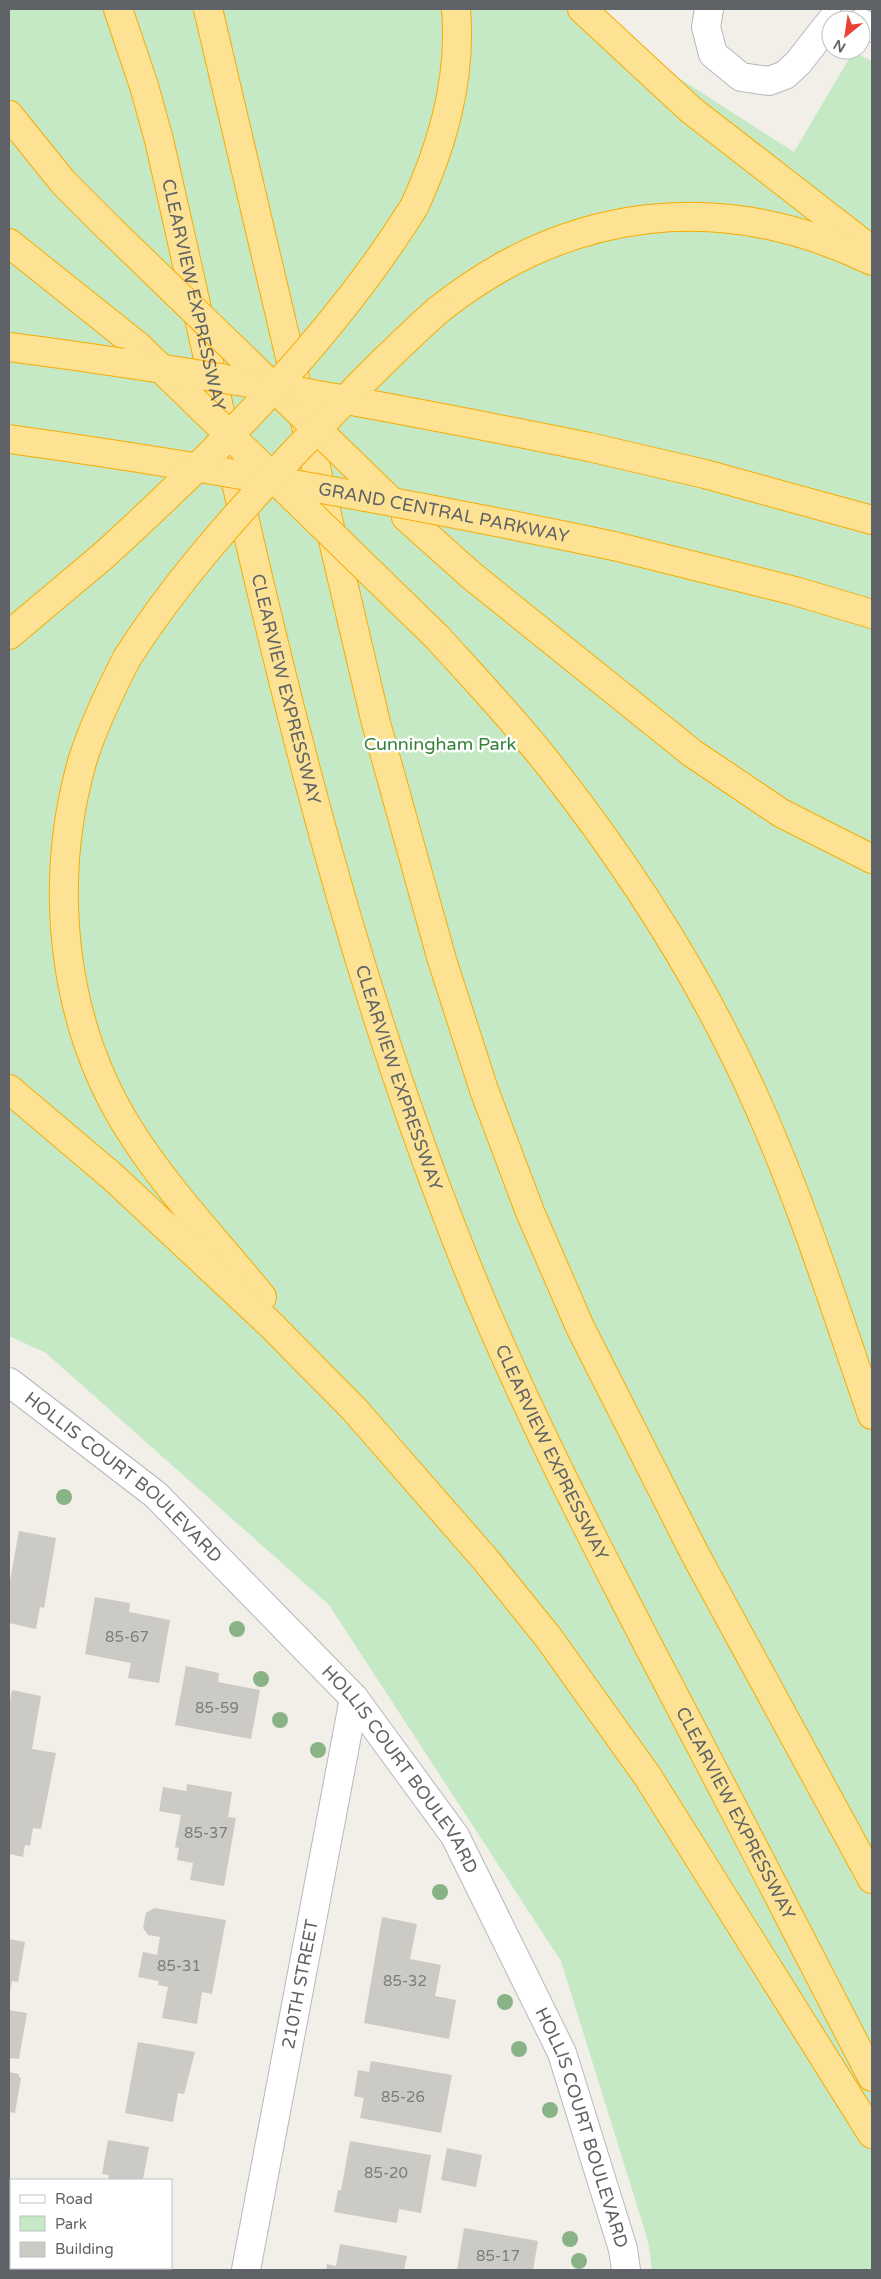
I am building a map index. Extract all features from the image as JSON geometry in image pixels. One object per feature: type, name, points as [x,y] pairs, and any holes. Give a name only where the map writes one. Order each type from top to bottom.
[{"type":"highway","name":"CLEARVIEW EXPRESSWAY","points":[[118,9],[144,86],[159,140],[299,743],[336,878],[410,1116],[456,1240],[508,1360],[563,1476],[622,1595],[872,2077]]},
{"type":"highway","points":[[208,9],[376,723],[442,960],[484,1090],[530,1212],[580,1327],[696,1556],[872,1879]]},
{"type":"highway","points":[[9,634],[103,556],[190,474],[279,382],[370,274],[414,207],[438,149],[451,103],[456,61],[456,9]]},
{"type":"highway","points":[[582,9],[691,110],[872,250]]},
{"type":"highway","points":[[9,115],[63,182],[110,229],[406,516],[472,576],[692,753],[781,813],[872,859]]},
{"type":"highway","points":[[872,261],[815,236],[776,225],[701,216],[665,217],[594,228],[558,240],[496,270],[463,290],[358,387],[220,534],[154,616],[127,658],[108,694],[83,760],[68,829],[64,866],[64,904],[71,976],[79,1013],[94,1059],[111,1097],[133,1136],[157,1169],[354,1408],[485,1559],[548,1637],[600,1707],[696,1849],[872,2134]]},
{"type":"highway","points":[[9,243],[138,346],[437,637],[550,767],[604,840],[654,914],[725,1036],[758,1104],[788,1174],[872,1415]]},
{"type":"highway","points":[[9,347],[206,376],[454,420],[589,447],[705,474],[872,520]]},
{"type":"highway","name":"GRAND CENTRAL PARKWAY","points":[[9,438],[240,474],[496,521],[614,546],[795,591],[872,614]]},
{"type":"highway","points":[[9,1089],[114,1178],[270,1324],[354,1408]]},
{"type":"street","points":[[709,9],[706,28],[713,54],[741,77],[769,81],[785,75],[821,38]]},
{"type":"street","name":"HOLLIS COURT BOULEVARD","points":[[9,1382],[156,1495],[354,1698],[455,1836],[562,2054],[623,2249],[626,2270]]},
{"type":"street","name":"210TH STREET","points":[[246,2270],[354,1698]]},
{"type":"green space","name":"Cunningham Park","points":[[9,9],[571,9],[794,152],[848,60],[872,61],[872,2270],[652,2270],[648,2241],[561,1961],[329,1605],[46,1353],[9,1336]]},
{"type":"building","points":[[19,1531],[56,1538],[44,1608],[40,1607],[36,1629],[9,1623],[9,1586]]},
{"type":"building","points":[[95,1597],[130,1603],[129,1612],[170,1620],[159,1683],[128,1678],[131,1663],[85,1654]]},
{"type":"building","points":[[186,1666],[219,1673],[218,1682],[260,1690],[251,1739],[175,1725]]},
{"type":"building","points":[[12,1690],[41,1696],[32,1749],[56,1753],[41,1829],[33,1828],[30,1846],[25,1845],[23,1857],[9,1854],[9,1707]]},
{"type":"building","points":[[187,1784],[232,1792],[228,1817],[236,1818],[224,1886],[190,1880],[193,1863],[177,1860],[179,1848],[175,1847],[181,1815],[159,1811],[163,1787],[186,1791]]},
{"type":"building","points":[[154,1908],[226,1920],[212,1994],[202,1992],[197,2024],[162,2018],[168,1987],[158,1985],[159,1981],[138,1977],[143,1952],[157,1955],[160,1937],[148,1935],[143,1928],[146,1913]]},
{"type":"building","points":[[382,1917],[417,1924],[410,1959],[441,1965],[435,1996],[456,2000],[449,2039],[364,2023]]},
{"type":"building","points":[[9,1939],[25,1942],[18,1982],[12,1981],[10,1992]]},
{"type":"building","points":[[9,2010],[27,2013],[19,2059],[9,2058]]},
{"type":"building","points":[[138,2042],[195,2052],[184,2094],[178,2093],[173,2122],[125,2113]]},
{"type":"building","points":[[371,2061],[452,2075],[441,2133],[360,2118],[364,2098],[354,2096],[358,2070],[369,2072]]},
{"type":"building","points":[[9,2072],[19,2074],[21,2078],[15,2113],[9,2112]]},
{"type":"building","points":[[108,2140],[149,2147],[143,2179],[108,2179],[109,2175],[102,2174]]},
{"type":"building","points":[[350,2141],[431,2155],[421,2213],[399,2209],[397,2223],[334,2212],[338,2190],[341,2190]]},
{"type":"building","points":[[447,2148],[482,2155],[476,2187],[441,2180]]},
{"type":"building","points":[[464,2228],[538,2241],[533,2270],[457,2270]]},
{"type":"building","points":[[340,2244],[407,2256],[404,2270],[326,2270],[327,2264],[336,2266]]},
{"type":"building","points":[[94,2269],[156,2269],[156,2270]]}]
